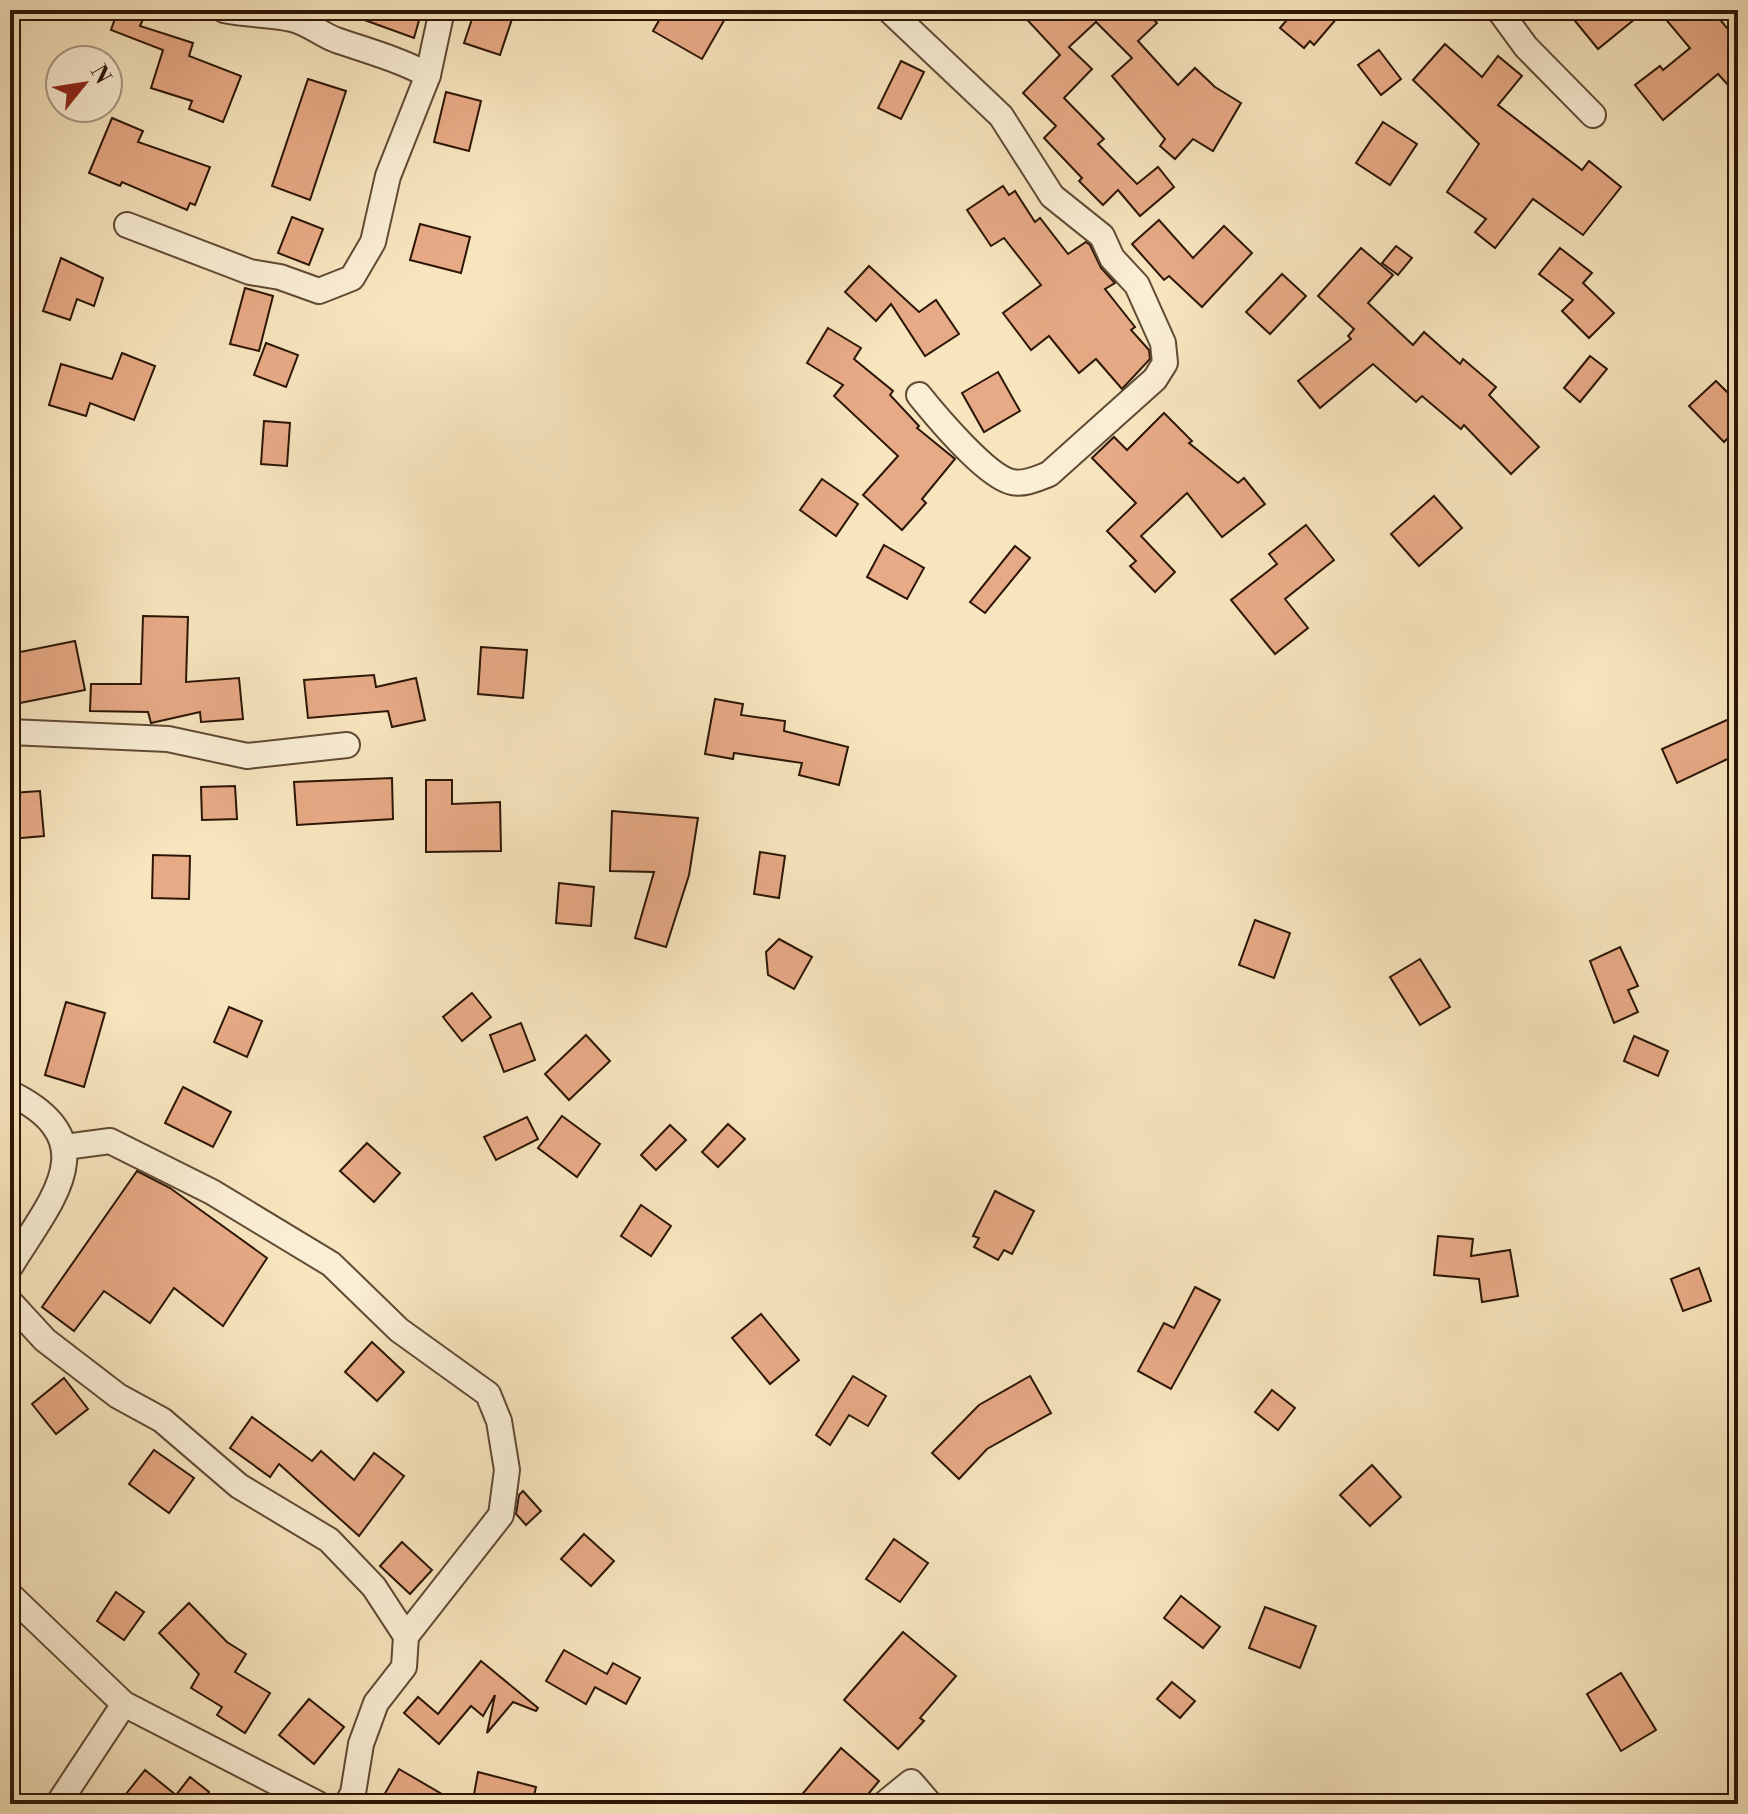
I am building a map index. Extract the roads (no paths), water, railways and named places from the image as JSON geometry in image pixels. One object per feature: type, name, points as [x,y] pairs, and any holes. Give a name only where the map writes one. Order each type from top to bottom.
[{"type":"street","points":[[224,10],[251,16],[290,18],[317,26],[331,38],[397,59],[428,75]]},
{"type":"street","points":[[127,225],[250,272],[280,277],[319,291],[352,278],[373,242],[388,176],[428,75],[442,10]]},
{"type":"street","points":[[889,10],[1001,116],[1052,196],[1102,236],[1112,258],[1137,285],[1163,343],[1165,363],[1155,379],[1049,474],[1031,481],[1011,482],[987,467],[919,395]]},
{"type":"street","points":[[1499,10],[1526,47],[1593,115]]},
{"type":"street","points":[[10,732],[168,739],[247,756],[347,745]]},
{"type":"street","points":[[10,1093],[36,1105],[65,1147],[66,1169],[10,1267]]},
{"type":"street","points":[[65,1147],[110,1141],[212,1192],[331,1264],[399,1330],[488,1394],[499,1421],[507,1470],[501,1515],[406,1636],[404,1667],[376,1703],[361,1744],[353,1793],[344,1803]]},
{"type":"street","points":[[10,1302],[45,1340],[118,1396],[162,1420],[239,1486],[329,1540],[374,1587],[406,1636]]},
{"type":"street","points":[[10,1595],[124,1704],[318,1804]]},
{"type":"street","points":[[58,1804],[124,1704]]},
{"type":"street","points":[[884,1804],[911,1782],[930,1804]]}]
